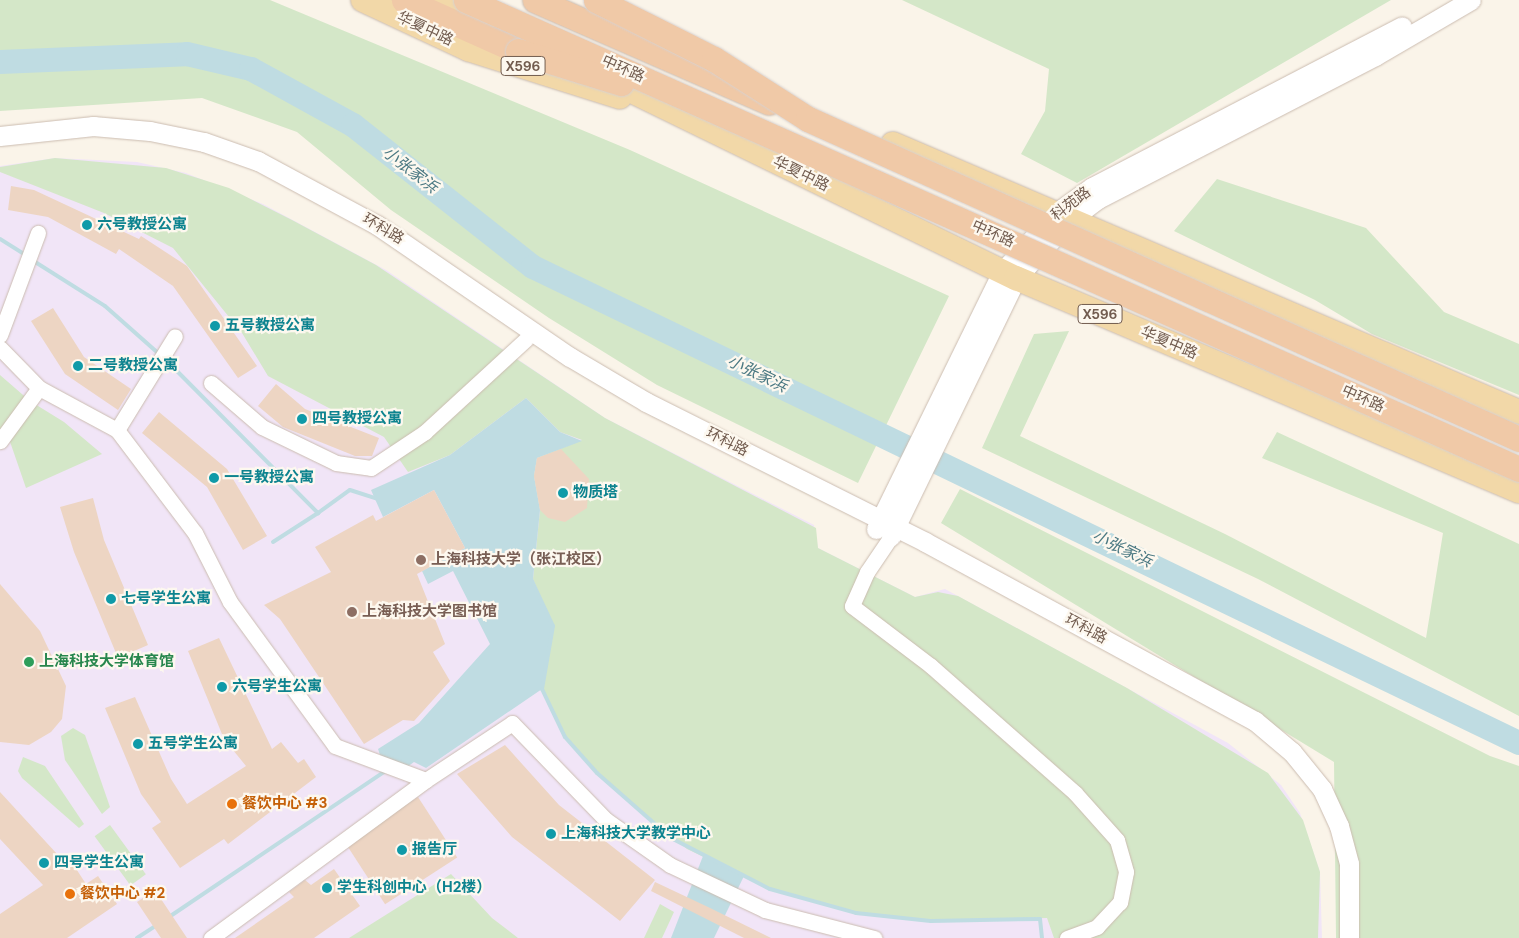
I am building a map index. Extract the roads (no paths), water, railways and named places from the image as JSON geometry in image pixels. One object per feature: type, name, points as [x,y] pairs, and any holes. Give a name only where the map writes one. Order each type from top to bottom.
[{"type":"highway","points":[[404,0],[518,51],[734,118]]},
{"type":"highway","name":"中环路","points":[[466,0],[1519,469]]},
{"type":"highway","name":"中环路","points":[[535,0],[808,119],[1519,438]]},
{"type":"highway","points":[[596,0],[714,59],[808,119]]},
{"type":"main road","name":"华夏中路","points":[[363,0],[468,49],[688,119]]},
{"type":"main road","name":"华夏中路","points":[[441,0],[1009,275],[1519,491]]},
{"type":"main road","points":[[560,0],[700,64],[1519,412]]},
{"type":"main road","points":[[611,0],[700,64]]},
{"type":"street","name":"科苑路","points":[[1070,938],[1097,927],[1120,902],[1126,872],[1117,840],[1075,793],[931,666],[852,606],[907,482],[1009,275],[1092,187],[1216,126],[1446,0]]},
{"type":"street","name":"科苑路","points":[[1063,217],[1375,56],[1471,0]]},
{"type":"street","name":"环科路","points":[[0,136],[85,127],[150,131],[204,142],[258,161],[424,254],[570,357],[646,402],[885,529],[1248,731],[1283,760],[1312,796],[1328,830],[1345,901]]},
{"type":"street","name":"环科路","points":[[0,148],[93,138],[148,142],[201,153],[253,172],[371,235],[526,339],[641,413],[885,529]]},
{"type":"street","points":[[0,335],[38,233]]},
{"type":"street","points":[[117,430],[175,336]]},
{"type":"street","points":[[211,383],[231,402],[262,426],[336,463],[370,468],[426,432],[526,339]]},
{"type":"street","points":[[0,348],[39,388],[117,430],[195,534],[230,602],[310,716],[335,746],[349,755],[376,760],[426,780]]},
{"type":"street","points":[[0,441],[39,388]]},
{"type":"street","points":[[211,938],[426,780],[512,723],[606,820],[693,877],[765,910],[874,938]]},
{"type":"street","points":[[1337,938],[1345,901]]},
{"type":"street","points":[[1345,901],[1349,938]]},
{"type":"water","points":[[526,398],[560,432],[582,441],[537,458],[534,476],[540,510],[533,579],[553,626],[542,689],[426,768],[414,762],[407,767],[381,758],[378,749],[419,723],[490,644],[453,571],[428,584],[422,571],[465,548],[434,490],[383,517],[371,490],[450,455]]},
{"type":"water","points":[[703,856],[744,876],[714,938],[671,938]]},
{"type":"waterway","name":"小张家浜","points":[[0,62],[187,54],[251,69],[353,125],[533,267],[1519,743]]},
{"type":"waterway","points":[[0,239],[27,256]]},
{"type":"waterway","points":[[32,260],[105,306],[159,354]]},
{"type":"waterway","points":[[166,360],[318,513],[350,490],[378,499]]},
{"type":"waterway","points":[[273,542],[318,513]]},
{"type":"waterway","points":[[530,577],[553,626],[542,689],[565,737],[597,773],[671,838],[770,889],[856,913],[931,921],[1040,919],[1042,938]]},
{"type":"waterway","points":[[169,917],[387,770]]},
{"type":"waterway","points":[[137,938],[157,925]]},
{"type":"place","name":"六号教授公寓","points":[[87,225]]},
{"type":"place","name":"五号教授公寓","points":[[215,326]]},
{"type":"place","name":"二号教授公寓","points":[[78,366]]},
{"type":"place","name":"四号教授公寓","points":[[302,419]]},
{"type":"place","name":"一号教授公寓","points":[[214,478]]},
{"type":"place","name":"物质塔","points":[[563,493]]},
{"type":"place","name":"上海科技大学（张江校区）","points":[[421,560]]},
{"type":"place","name":"七号学生公寓","points":[[111,599]]},
{"type":"place","name":"上海科技大学图书馆","points":[[352,612]]},
{"type":"place","name":"上海科技大学体育馆","points":[[29,662]]},
{"type":"place","name":"六号学生公寓","points":[[222,687]]},
{"type":"place","name":"五号学生公寓","points":[[138,744]]},
{"type":"place","name":"餐饮中心 #3","points":[[232,804]]},
{"type":"place","name":"上海科技大学教学中心","points":[[551,834]]},
{"type":"place","name":"报告厅","points":[[402,850]]},
{"type":"place","name":"四号学生公寓","points":[[44,863]]},
{"type":"place","name":"学生科创中心（H2楼）","points":[[327,888]]},
{"type":"place","name":"餐饮中心 #2","points":[[70,894]]}]
